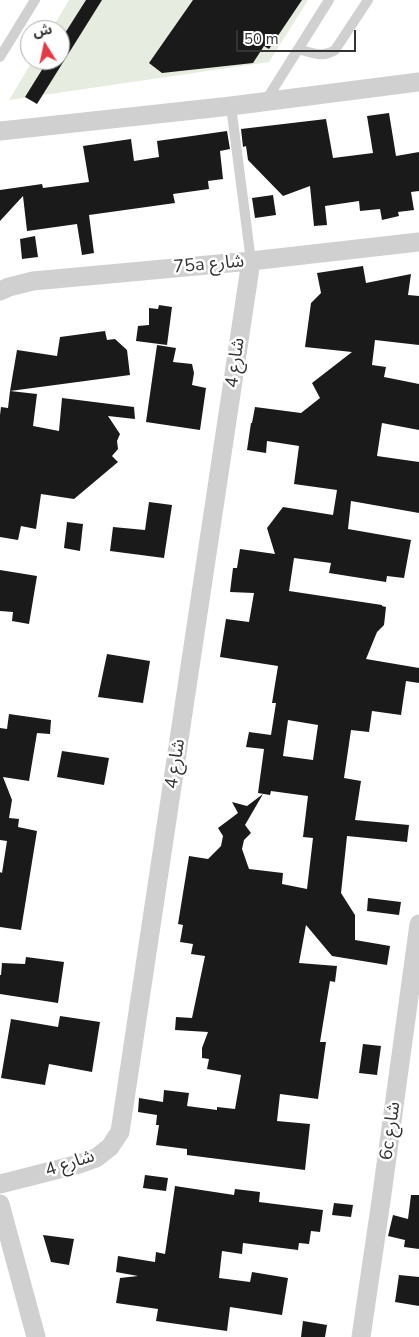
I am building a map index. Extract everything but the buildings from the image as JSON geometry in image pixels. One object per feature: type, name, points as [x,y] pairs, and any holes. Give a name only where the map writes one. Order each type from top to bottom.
[{"type":"street","points":[[0,131],[231,106],[419,82]]},
{"type":"street","name":"75a شارع","points":[[0,291],[33,282],[251,262],[419,242]]},
{"type":"street","name":"شارع 4","points":[[0,1184],[96,1158],[110,1147],[120,1132],[251,262]]},
{"type":"street","name":"6c شارع","points":[[360,1337],[414,988],[419,924]]},
{"type":"street","points":[[0,1204],[36,1337]]},
{"type":"lane","points":[[0,57],[35,0]]},
{"type":"lane","points":[[265,102],[329,0]]},
{"type":"lane","points":[[298,48],[322,55],[330,54],[335,50],[368,0]]},
{"type":"lane","points":[[231,106],[251,262]]},
{"type":"shaded area","points":[[69,0],[308,0],[269,62],[9,100],[27,70],[70,70],[70,20],[57,20]]}]
